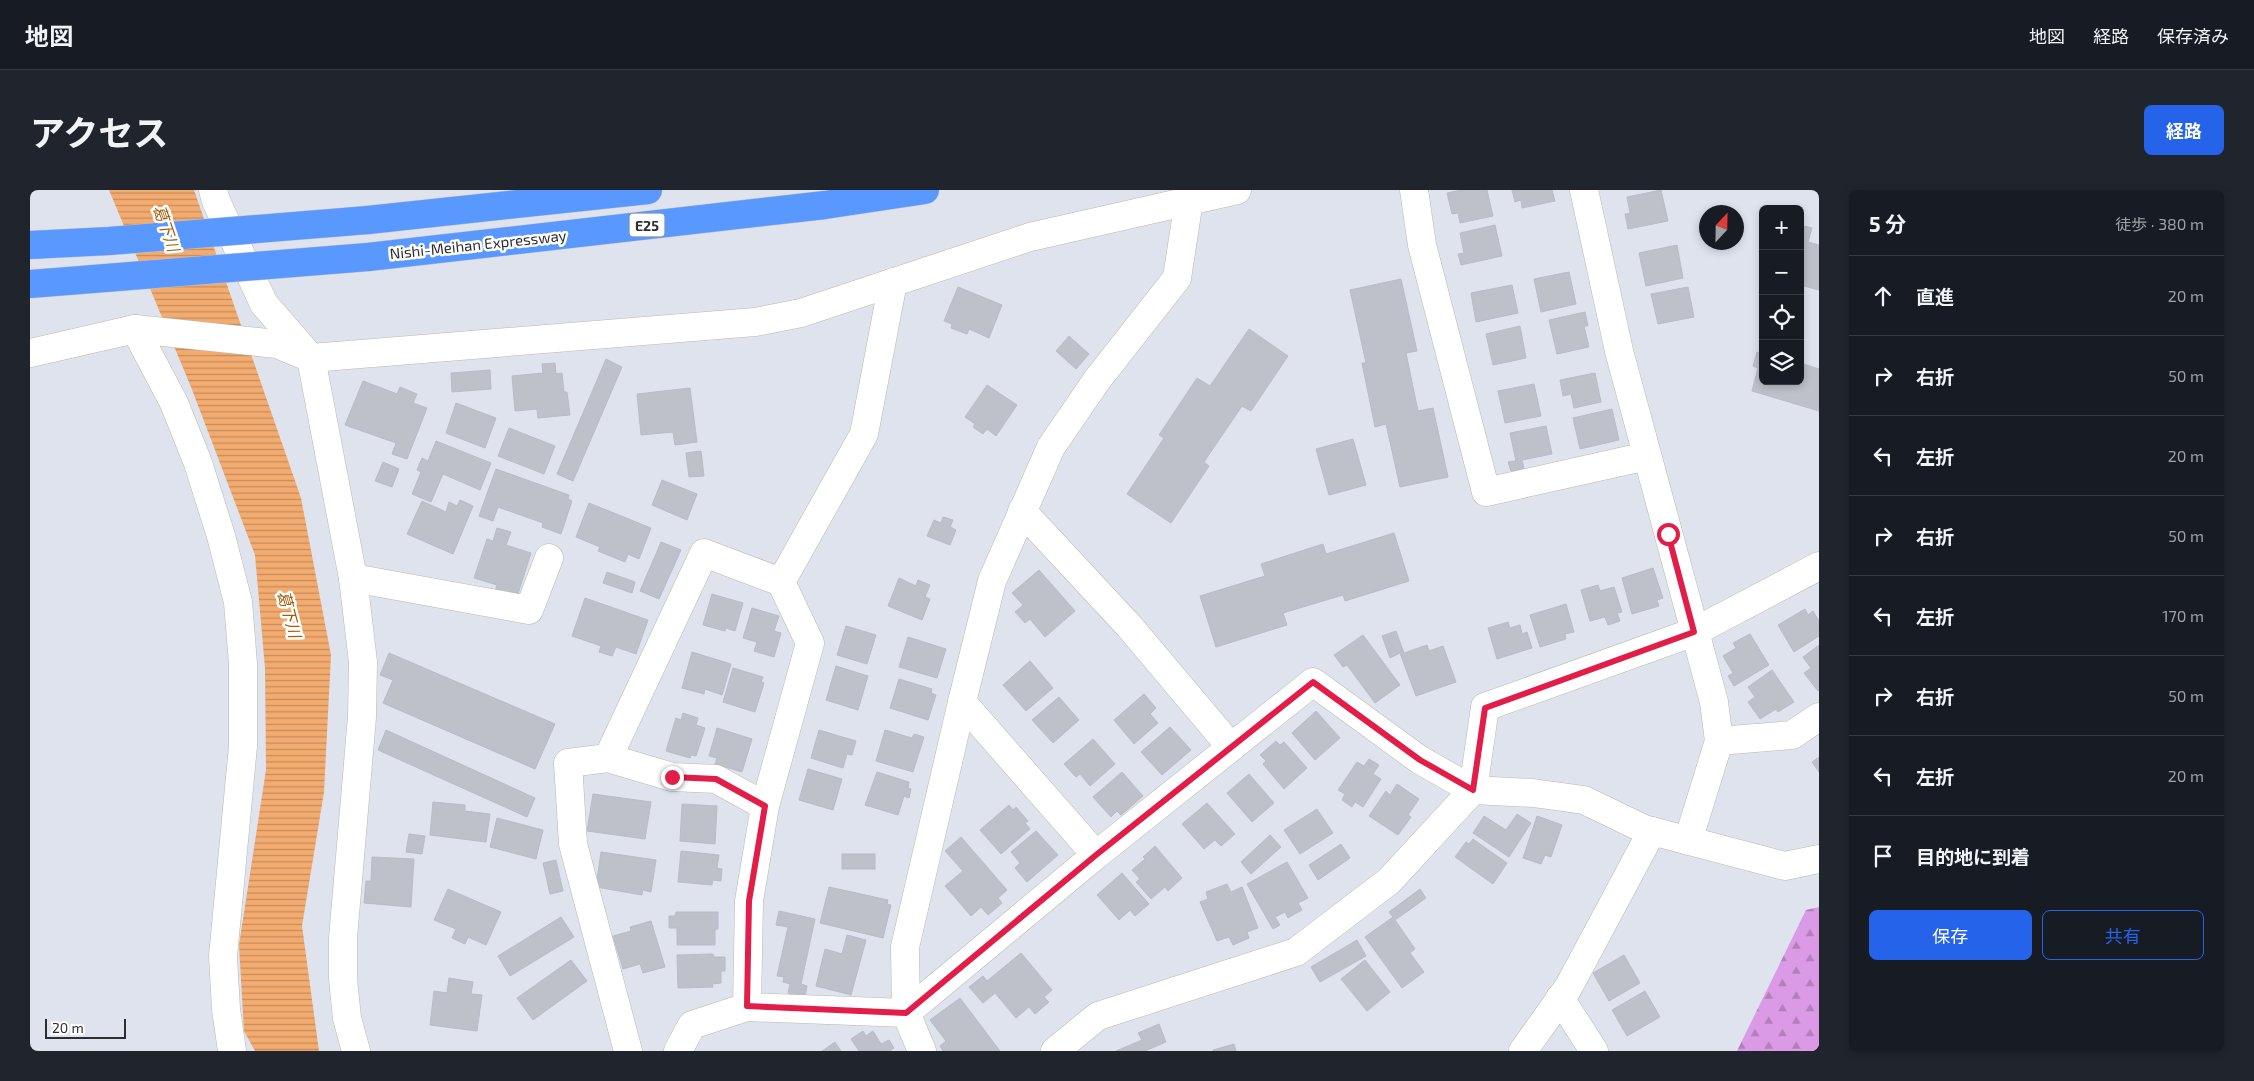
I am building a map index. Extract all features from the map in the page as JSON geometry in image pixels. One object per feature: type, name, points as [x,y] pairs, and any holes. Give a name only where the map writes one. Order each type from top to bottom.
[{"type":"highway","name":"E25","points":[[30,245],[109,241],[368,220],[648,190]]},
{"type":"highway","name":"Nishi-Meihan Expressway","points":[[30,284],[368,256],[824,205],[925,190]]},
{"type":"street","points":[[213,190],[216,201],[264,304],[311,358],[353,578],[363,662],[362,717],[343,938],[343,979],[347,1018],[356,1051]]},
{"type":"street","points":[[30,353],[143,329],[278,344],[311,358],[755,322],[800,313],[1030,237],[1237,190]]},
{"type":"street","points":[[1414,190],[1422,245],[1486,492],[1647,456]]},
{"type":"street","points":[[1584,190],[1619,351],[1714,702],[1719,741],[1688,841]]},
{"type":"street","points":[[922,1051],[906,1013],[904,947],[992,580],[1051,447],[1097,380],[1177,278],[1189,200]]},
{"type":"street","points":[[781,582],[864,434],[892,282]]},
{"type":"street","points":[[143,329],[198,463],[221,536],[238,602],[243,664],[243,746],[223,956],[226,1009],[232,1051]]},
{"type":"street","points":[[1022,511],[1129,626],[1231,746]]},
{"type":"street","points":[[608,758],[704,553],[781,582],[810,643],[765,806],[749,901],[747,1006]]},
{"type":"street","points":[[353,578],[529,610],[550,558]]},
{"type":"street","points":[[1055,1051],[1098,1016],[1296,952],[1389,881],[1473,790],[1485,708],[1694,632],[1819,566]]},
{"type":"street","points":[[678,1051],[692,1025],[747,1006],[906,1013],[1096,855],[1313,682],[1420,760],[1473,790],[1533,793],[1584,800],[1652,831],[1785,866],[1819,859]]},
{"type":"street","points":[[962,702],[1096,855]]},
{"type":"street","points":[[1719,741],[1792,735],[1819,718]]},
{"type":"street","points":[[628,1051],[574,844],[568,763],[608,758],[672,777],[716,779],[765,806]]},
{"type":"street","points":[[1523,1051],[1568,988],[1652,831]]},
{"type":"street","points":[[1560,998],[1594,1051]]},
{"type":"green space","points":[[1819,907],[1819,1051],[1737,1051],[1806,910]]},
{"type":"water","name":"葛下川","points":[[109,190],[194,190],[301,498],[331,655],[324,792],[302,926],[319,1051],[255,1051],[244,1031],[239,945],[266,770],[265,668],[255,555],[191,387]]},
{"type":"building","points":[[1461,190],[1487,190],[1493,216],[1460,223],[1458,213],[1452,214],[1447,193]]},
{"type":"building","points":[[1512,190],[1552,190],[1555,201],[1522,208],[1521,200],[1515,202]]},
{"type":"building","points":[[1661,190],[1668,221],[1628,229],[1625,214],[1630,213],[1627,197]]},
{"type":"building","points":[[1495,225],[1502,256],[1461,265],[1458,254],[1464,253],[1460,233]]},
{"type":"building","points":[[1805,226],[1812,228],[1808,242],[1819,245],[1819,290],[1804,286]]},
{"type":"building","points":[[1677,245],[1683,278],[1646,286],[1639,253]]},
{"type":"building","points":[[1569,272],[1576,304],[1541,312],[1534,279]]},
{"type":"building","points":[[1401,279],[1417,351],[1406,353],[1418,411],[1433,408],[1448,477],[1400,487],[1386,424],[1375,427],[1362,363],[1366,363],[1350,290]]},
{"type":"building","points":[[1512,285],[1518,313],[1476,322],[1471,293]]},
{"type":"building","points":[[958,287],[1002,305],[989,338],[969,329],[967,334],[951,328],[952,324],[944,321]]},
{"type":"building","points":[[1688,287],[1694,317],[1658,324],[1651,294]]},
{"type":"building","points":[[1585,312],[1588,326],[1584,326],[1589,347],[1557,354],[1549,320]]},
{"type":"building","points":[[1520,326],[1526,358],[1493,365],[1486,334]]},
{"type":"building","points":[[1249,329],[1288,356],[1251,411],[1242,406],[1204,462],[1209,466],[1171,523],[1127,494],[1164,438],[1159,435],[1197,378],[1210,386]]},
{"type":"building","points":[[1069,336],[1089,354],[1076,369],[1056,351]]},
{"type":"building","points":[[1757,352],[1759,353],[1759,385],[1804,385],[1804,364],[1819,369],[1819,411],[1752,391],[1758,368],[1753,366]]},
{"type":"building","points":[[606,359],[622,367],[573,481],[557,474]]},
{"type":"building","points":[[555,363],[556,374],[562,373],[564,392],[567,392],[570,415],[538,418],[537,409],[515,411],[512,376],[543,373],[542,364]]},
{"type":"building","points":[[490,370],[491,389],[452,392],[451,373]]},
{"type":"building","points":[[1595,373],[1601,402],[1574,408],[1571,394],[1563,396],[1560,380]]},
{"type":"building","points":[[363,381],[397,394],[400,387],[417,394],[413,403],[427,408],[407,459],[392,454],[396,443],[345,425]]},
{"type":"building","points":[[1534,384],[1541,416],[1505,423],[1498,391]]},
{"type":"building","points":[[987,385],[1017,405],[996,436],[987,429],[983,434],[973,427],[975,424],[965,417]]},
{"type":"building","points":[[690,388],[697,442],[675,445],[673,432],[641,435],[637,394]]},
{"type":"building","points":[[456,403],[496,418],[485,448],[446,433]]},
{"type":"building","points":[[1612,409],[1619,440],[1580,449],[1573,418]]},
{"type":"building","points":[[1546,426],[1552,454],[1522,460],[1524,469],[1511,471],[1508,462],[1516,461],[1510,433]]},
{"type":"building","points":[[509,428],[555,446],[544,474],[498,456]]},
{"type":"building","points":[[1353,439],[1366,485],[1329,495],[1316,449]]},
{"type":"building","points":[[436,441],[491,463],[480,490],[443,474],[431,502],[412,494],[421,472],[417,470],[422,458],[428,461]]},
{"type":"building","points":[[701,451],[704,476],[689,477],[686,453]]},
{"type":"building","points":[[383,462],[399,469],[392,487],[375,481]]},
{"type":"building","points":[[496,469],[569,495],[568,499],[572,501],[561,534],[542,527],[543,523],[498,507],[493,521],[479,516]]},
{"type":"building","points":[[662,480],[697,494],[687,520],[652,505]]},
{"type":"building","points":[[460,500],[473,506],[453,554],[407,534],[422,501],[446,512],[449,502],[457,506]]},
{"type":"building","points":[[589,503],[651,528],[639,559],[628,554],[625,562],[598,551],[600,547],[576,537]]},
{"type":"building","points":[[943,517],[953,520],[950,527],[956,530],[950,545],[927,536],[934,520],[941,523]]},
{"type":"building","points":[[497,528],[511,532],[506,545],[531,553],[518,594],[511,591],[509,596],[495,591],[497,585],[474,578],[487,539],[493,541]]},
{"type":"building","points":[[1394,533],[1409,581],[1345,601],[1343,595],[1283,613],[1287,625],[1216,647],[1200,596],[1265,576],[1261,564],[1323,544],[1326,554]]},
{"type":"building","points":[[661,542],[681,550],[659,599],[640,591]]},
{"type":"building","points":[[1653,568],[1663,598],[1657,600],[1659,606],[1632,614],[1622,578]]},
{"type":"building","points":[[1039,570],[1075,611],[1045,637],[1030,619],[1025,623],[1015,612],[1023,605],[1012,593]]},
{"type":"building","points":[[607,572],[635,582],[632,593],[603,583]]},
{"type":"building","points":[[899,578],[916,586],[918,580],[930,585],[925,597],[930,599],[922,620],[888,606]]},
{"type":"building","points":[[1598,585],[1600,591],[1614,587],[1622,612],[1617,613],[1620,621],[1608,625],[1605,617],[1590,621],[1581,590]]},
{"type":"building","points":[[712,594],[743,603],[735,631],[726,628],[725,631],[703,625]]},
{"type":"building","points":[[585,598],[648,620],[636,654],[616,647],[612,656],[599,652],[601,646],[572,636]]},
{"type":"building","points":[[1566,604],[1574,632],[1565,634],[1566,639],[1540,647],[1530,615]]},
{"type":"building","points":[[752,608],[779,616],[774,631],[781,633],[774,657],[754,651],[757,642],[743,638]]},
{"type":"building","points":[[1805,609],[1808,615],[1813,611],[1819,621],[1819,636],[1794,652],[1778,625]]},
{"type":"building","points":[[1508,622],[1510,628],[1520,625],[1522,634],[1527,632],[1532,648],[1497,659],[1488,628]]},
{"type":"building","points":[[846,626],[876,635],[867,664],[837,655]]},
{"type":"building","points":[[1396,631],[1404,653],[1427,645],[1429,651],[1443,646],[1456,682],[1416,696],[1400,653],[1390,658],[1382,636]]},
{"type":"building","points":[[1750,634],[1769,665],[1734,686],[1728,676],[1733,673],[1723,656],[1736,648],[1733,643]]},
{"type":"building","points":[[1363,635],[1400,685],[1375,703],[1347,665],[1343,667],[1334,655]]},
{"type":"building","points":[[908,637],[946,649],[937,678],[899,667]]},
{"type":"building","points":[[1819,645],[1818,691],[1804,673],[1811,668],[1803,657]]},
{"type":"building","points":[[692,652],[731,664],[722,695],[705,689],[704,694],[682,688]]},
{"type":"building","points":[[389,653],[555,724],[535,769],[383,703],[393,680],[380,675]]},
{"type":"building","points":[[1030,661],[1053,688],[1026,711],[1003,685]]},
{"type":"building","points":[[836,666],[868,676],[858,710],[826,700]]},
{"type":"building","points":[[733,668],[763,677],[761,682],[764,683],[755,712],[723,702]]},
{"type":"building","points":[[1772,670],[1794,702],[1778,712],[1776,709],[1760,719],[1748,702],[1755,697],[1748,687]]},
{"type":"building","points":[[899,679],[932,689],[931,693],[936,695],[928,720],[890,708]]},
{"type":"building","points":[[1144,694],[1156,708],[1150,714],[1158,723],[1134,744],[1114,720]]},
{"type":"building","points":[[1059,697],[1079,720],[1053,743],[1032,720]]},
{"type":"building","points":[[1316,711],[1340,738],[1315,760],[1292,733]]},
{"type":"building","points":[[683,713],[698,718],[696,725],[705,728],[696,756],[691,755],[690,758],[666,751],[676,718],[681,720]]},
{"type":"building","points":[[1170,727],[1191,750],[1162,775],[1141,752]]},
{"type":"building","points":[[717,728],[752,739],[742,772],[715,764],[717,758],[709,756]]},
{"type":"building","points":[[386,730],[535,798],[527,817],[378,750]]},
{"type":"building","points":[[819,730],[856,741],[852,755],[847,754],[843,768],[811,758]]},
{"type":"building","points":[[885,730],[912,738],[914,734],[924,737],[913,772],[876,761]]},
{"type":"building","points":[[1093,739],[1115,764],[1090,786],[1080,774],[1076,777],[1064,764]]},
{"type":"building","points":[[1276,741],[1280,745],[1284,742],[1307,768],[1284,789],[1263,764],[1266,761],[1260,755]]},
{"type":"building","points":[[1819,757],[1819,772],[1812,762]]},
{"type":"building","points":[[1369,759],[1379,765],[1373,774],[1381,779],[1363,807],[1355,802],[1352,807],[1342,800],[1345,794],[1338,790],[1357,762],[1364,766]]},
{"type":"building","points":[[808,769],[842,779],[833,810],[799,800]]},
{"type":"building","points":[[877,772],[909,782],[908,788],[911,789],[909,798],[904,796],[898,815],[865,805]]},
{"type":"building","points":[[1122,772],[1143,796],[1121,815],[1117,811],[1111,817],[1093,797]]},
{"type":"building","points":[[1249,774],[1274,803],[1252,822],[1227,793]]},
{"type":"building","points":[[1397,784],[1419,799],[1408,815],[1411,817],[1398,835],[1369,816],[1386,791],[1390,795]]},
{"type":"building","points":[[593,794],[651,802],[645,839],[587,831]]},
{"type":"building","points":[[433,802],[465,805],[465,811],[490,814],[486,842],[430,835]]},
{"type":"building","points":[[1207,803],[1235,834],[1221,846],[1215,840],[1204,849],[1182,824]]},
{"type":"building","points":[[682,804],[717,806],[715,844],[680,841]]},
{"type":"building","points":[[1009,805],[1013,810],[1016,807],[1028,821],[1025,823],[1030,829],[1001,854],[980,830]]},
{"type":"building","points":[[1317,809],[1333,833],[1300,854],[1284,830]]},
{"type":"building","points":[[1517,814],[1531,823],[1509,857],[1473,833],[1484,816],[1506,830]]},
{"type":"building","points":[[1537,816],[1562,825],[1551,857],[1545,855],[1541,864],[1523,858]]},
{"type":"building","points":[[497,818],[543,830],[536,859],[490,847]]},
{"type":"building","points":[[1036,831],[1058,855],[1027,882],[1015,868],[1020,863],[1011,852]]},
{"type":"building","points":[[409,834],[425,836],[422,854],[406,852]]},
{"type":"building","points":[[1270,835],[1281,847],[1251,874],[1241,862]]},
{"type":"building","points":[[961,837],[1007,890],[998,898],[1002,903],[988,915],[981,907],[971,916],[945,886],[963,871],[945,851]]},
{"type":"building","points":[[1473,839],[1507,863],[1493,884],[1455,857],[1466,842],[1469,844]]},
{"type":"building","points":[[1341,844],[1350,858],[1318,880],[1309,865]]},
{"type":"building","points":[[1155,846],[1182,878],[1168,891],[1165,887],[1151,899],[1136,882],[1140,879],[1132,870],[1145,859],[1143,857]]},
{"type":"building","points":[[681,851],[719,855],[717,868],[722,869],[721,881],[713,880],[712,885],[678,882]]},
{"type":"building","points":[[601,852],[656,860],[651,892],[643,890],[642,895],[596,887]]},
{"type":"building","points":[[842,854],[875,854],[875,869],[842,869]]},
{"type":"building","points":[[372,857],[414,859],[411,907],[364,903],[366,881],[371,881]]},
{"type":"building","points":[[556,860],[563,891],[550,894],[543,863]]},
{"type":"building","points":[[1287,862],[1308,898],[1298,903],[1302,910],[1288,918],[1285,912],[1275,917],[1280,925],[1273,929],[1247,884]]},
{"type":"building","points":[[1122,873],[1149,904],[1135,916],[1130,910],[1119,920],[1097,895]]},
{"type":"building","points":[[1227,884],[1231,892],[1242,887],[1258,928],[1247,932],[1249,938],[1233,945],[1229,937],[1217,941],[1200,902],[1208,899],[1206,892]]},
{"type":"building","points":[[829,887],[888,900],[887,904],[891,905],[883,938],[820,923]]},
{"type":"building","points":[[448,889],[501,912],[486,945],[468,937],[465,944],[452,938],[456,929],[434,920]]},
{"type":"building","points":[[1420,889],[1426,898],[1395,920],[1415,949],[1410,953],[1424,972],[1402,988],[1365,937],[1393,917],[1389,912]]},
{"type":"building","points":[[779,911],[815,919],[801,984],[807,986],[805,997],[788,993],[790,984],[783,982],[784,977],[777,976],[788,927],[776,925]]},
{"type":"building","points":[[676,912],[718,912],[718,929],[715,929],[715,945],[677,945],[677,928],[669,928],[669,916],[675,916]]},
{"type":"building","points":[[561,917],[574,937],[510,976],[498,956]]},
{"type":"building","points":[[651,921],[665,967],[643,973],[640,964],[623,969],[613,936],[631,931],[630,927]]},
{"type":"building","points":[[847,935],[866,940],[851,995],[816,986],[825,949],[842,954]]},
{"type":"building","points":[[1357,940],[1366,956],[1320,982],[1311,967]]},
{"type":"building","points":[[1021,953],[1052,990],[1044,997],[1049,1002],[1035,1014],[1029,1007],[1016,1018],[995,993],[983,1003],[969,987],[983,976],[987,981]]},
{"type":"building","points":[[713,954],[714,957],[725,957],[725,971],[721,971],[721,983],[712,984],[713,987],[678,988],[677,955]]},
{"type":"building","points":[[1624,955],[1640,983],[1609,1001],[1593,973]]},
{"type":"building","points":[[571,960],[587,981],[533,1020],[517,998]]},
{"type":"building","points":[[1365,960],[1390,992],[1367,1011],[1341,979]]},
{"type":"building","points":[[449,978],[473,982],[471,994],[482,995],[477,1031],[430,1025],[434,991],[447,993]]},
{"type":"building","points":[[1645,991],[1660,1017],[1627,1036],[1612,1010]]},
{"type":"building","points":[[960,998],[1000,1051],[943,1051],[940,1046],[946,1041],[930,1020]]},
{"type":"building","points":[[1159,1024],[1166,1042],[1145,1051],[1116,1051],[1142,1040],[1138,1033]]},
{"type":"building","points":[[863,1031],[866,1036],[873,1031],[881,1044],[889,1040],[894,1048],[890,1051],[859,1051],[851,1039]]},
{"type":"building","points":[[835,1042],[841,1051],[822,1051]]},
{"type":"building","points":[[1234,1044],[1236,1051],[1213,1051],[1213,1050]]},
{"type":"route","points":[[672,777],[716,779],[765,806],[749,901],[747,1006],[906,1013],[1096,855],[1313,682],[1420,760],[1473,790],[1485,708],[1694,632],[1668,534]]}]
